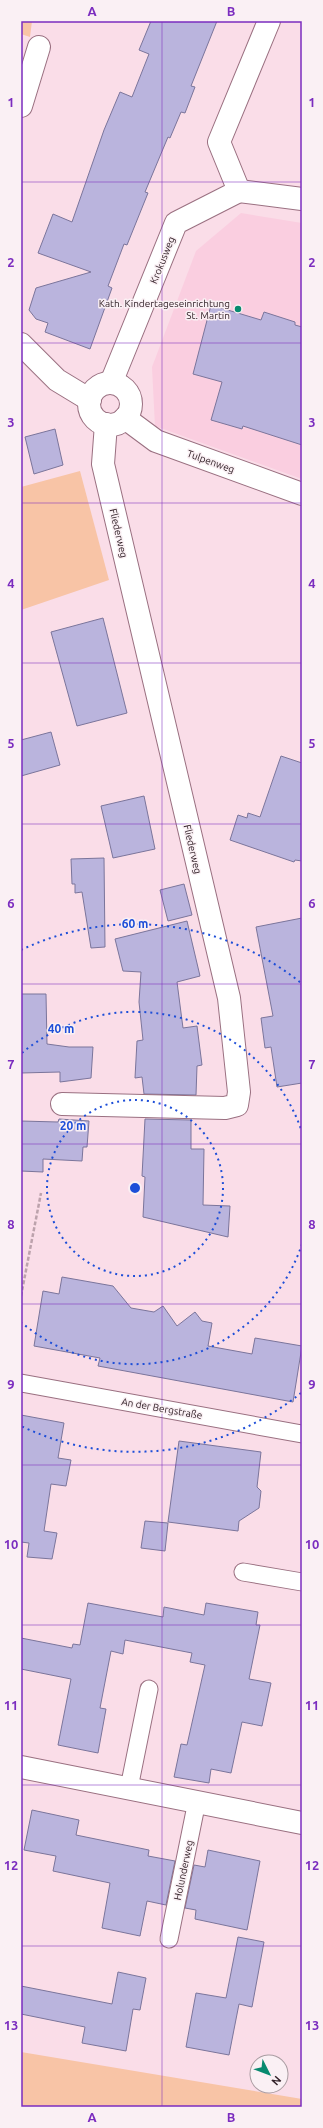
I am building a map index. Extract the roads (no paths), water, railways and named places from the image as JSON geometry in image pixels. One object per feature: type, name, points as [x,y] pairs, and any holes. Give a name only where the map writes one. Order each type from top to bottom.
[{"type":"street","points":[[269,21],[219,142],[239,191],[302,199]]},
{"type":"street","points":[[21,106],[39,47]]},
{"type":"street","name":"Krokusweg","points":[[111,383],[176,223],[239,191]]},
{"type":"street","points":[[21,344],[57,380],[90,400]]},
{"type":"street","points":[[111,383],[122,386],[127,391],[131,406],[116,421],[96,419],[91,413],[90,400],[94,391],[100,386],[111,383]]},
{"type":"street","name":"Tulpenweg","points":[[116,421],[156,441],[302,494]]},
{"type":"street","name":"Fliederweg","points":[[62,1104],[225,1108],[237,1105],[239,1092],[229,998],[103,464],[116,421]]},
{"type":"street","points":[[21,1767],[302,1823]]},
{"type":"lane","name":"An der Bergstraße","points":[[21,1382],[302,1434]]},
{"type":"lane","points":[[243,1572],[302,1582]]},
{"type":"lane","points":[[130,1788],[150,1689]]},
{"type":"lane","name":"Holunderweg","points":[[169,1939],[197,1801]]},
{"type":"place","name":"Kath. Kindertageseinrichtung St. Martin","points":[[238,309]]}]
